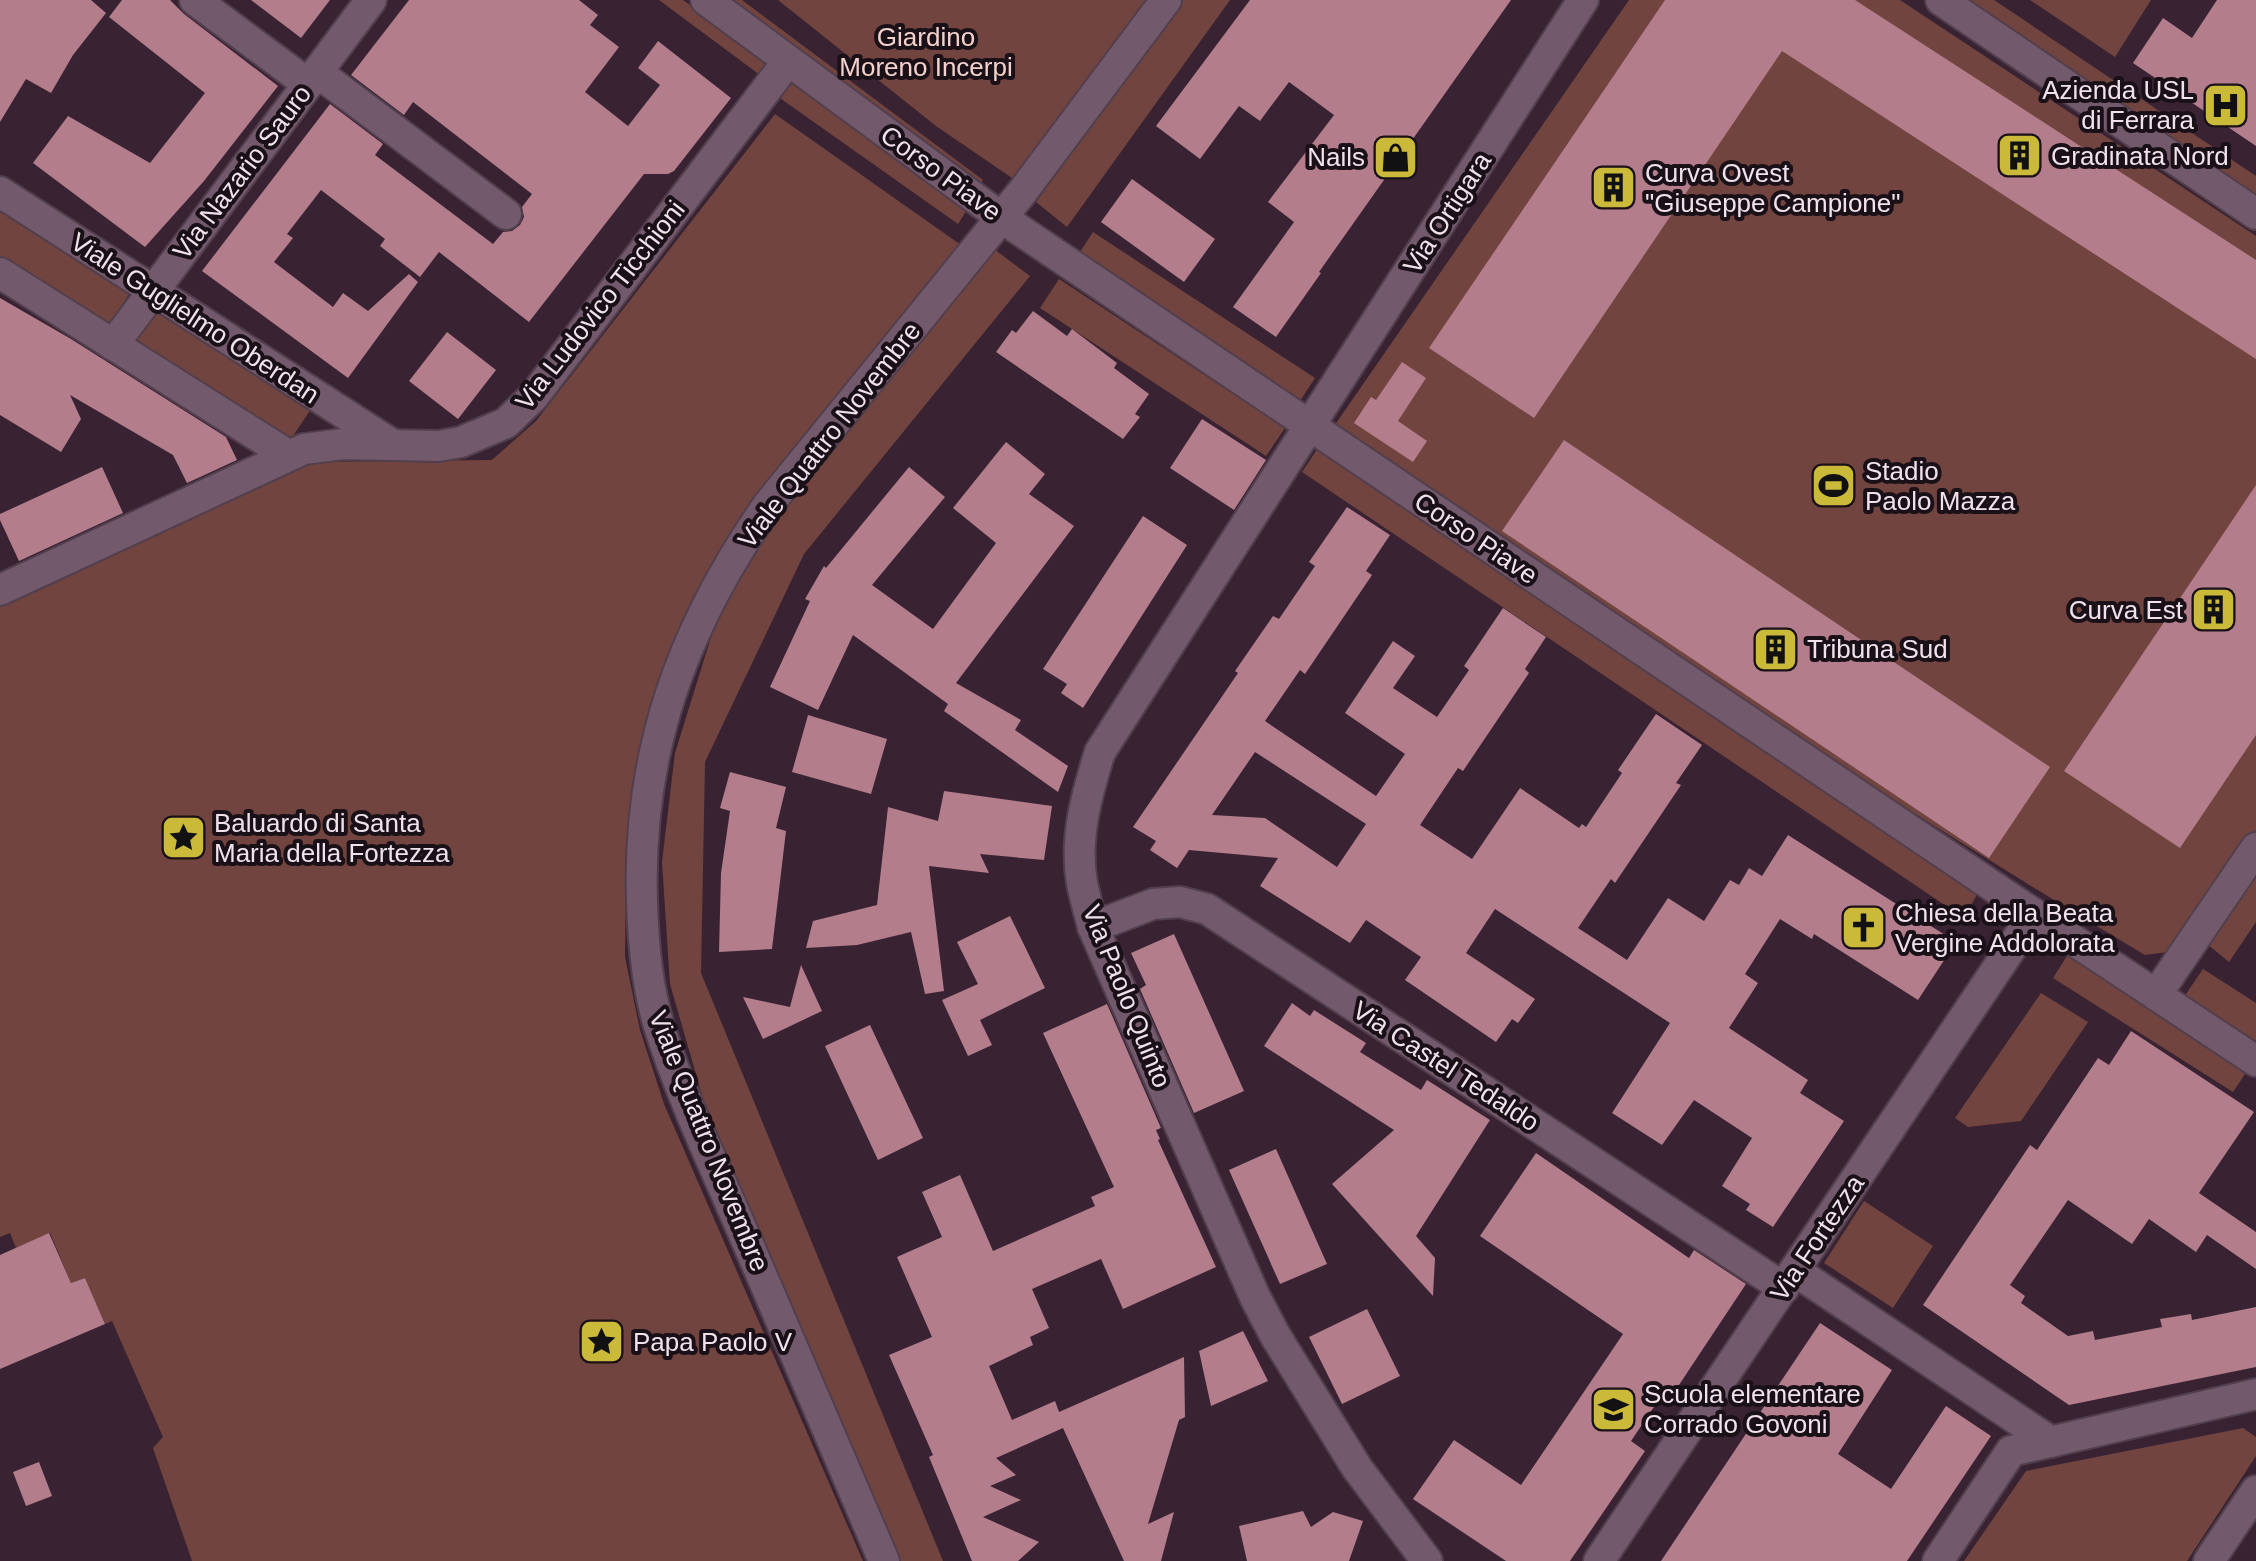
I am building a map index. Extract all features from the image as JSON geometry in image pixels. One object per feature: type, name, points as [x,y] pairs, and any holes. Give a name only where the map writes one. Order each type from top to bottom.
[{"type":"street","points":[[195,0],[313,78],[506,214]]},
{"type":"street","name":"Via Nazario Sauro","points":[[113,345],[371,0]]},
{"type":"street","name":"Corso Piave","points":[[706,0],[1002,218],[2256,1061]]},
{"type":"street","name":"Viale Quattro Novembre","points":[[884,1561],[690,1107],[659,1025],[648,977],[642,917],[645,801],[663,713],[689,645],[729,565],[768,505],[1002,218],[1166,0]]},
{"type":"street","name":"Via Ortigara","points":[[1310,427],[1583,0]]},
{"type":"street","points":[[1941,0],[2256,214]]},
{"type":"street","name":"Via Ludovico Ticchioni","points":[[0,590],[288,455],[321,446],[390,443],[439,446],[461,442],[506,423],[522,409],[788,61]]},
{"type":"street","name":"Viale Guglielmo Oberdan","points":[[0,192],[390,443]]},
{"type":"street","points":[[0,273],[288,455]]},
{"type":"street","name":"Via Paolo Quinto","points":[[1310,427],[1100,752],[1087,792],[1080,839],[1081,881],[1093,927],[1255,1297],[1276,1337],[1357,1468],[1427,1561]]},
{"type":"street","points":[[2156,995],[2256,848]]},
{"type":"street","name":"Via Castel Tedaldo","points":[[1093,927],[1153,904],[1180,902],[1207,909],[1789,1280],[2051,1442]]},
{"type":"street","name":"Via Fortezza","points":[[1599,1561],[2034,914]]},
{"type":"street","points":[[1938,1561],[2011,1451],[2256,1394]]},
{"type":"street","points":[[2209,1561],[2256,1491]]},
{"type":"green space","points":[[659,0],[683,0],[769,63],[760,75]]},
{"type":"green space","points":[[720,0],[742,0],[983,180],[976,191]]},
{"type":"green space","name":"Giardino Moreno Incerpi","points":[[778,0],[1151,0],[1015,180],[936,126]]},
{"type":"green space","points":[[1183,0],[1230,0],[1067,227],[1036,202]]},
{"type":"green space","name":"Stadio Paolo Mazza","points":[[1629,0],[1900,0],[2256,236],[2256,830],[2176,951],[2145,955],[2041,892],[1734,698],[1330,432]]},
{"type":"green space","points":[[1952,0],[1994,0],[2256,176],[2256,205]]},
{"type":"green space","points":[[2030,0],[2151,0],[2115,57]]},
{"type":"green space","points":[[792,77],[970,205],[958,224],[777,96]]},
{"type":"green space","points":[[775,114],[961,245],[763,486],[707,575],[638,766],[626,872],[625,957],[640,1030],[664,1104],[863,1561],[192,1561],[153,1448],[163,1437],[112,1321],[105,1324],[85,1278],[71,1283],[50,1233],[16,1248],[10,1233],[0,1237],[0,603],[301,462],[492,460],[536,421]]},
{"type":"green space","points":[[0,202],[133,288],[106,330],[0,263]]},
{"type":"green space","points":[[1093,232],[1315,378],[1296,407],[1074,261]]},
{"type":"green space","points":[[990,246],[1030,276],[804,554],[705,762],[701,973],[943,1561],[898,1561],[704,1102],[670,984],[662,862],[675,753],[716,621],[778,512]]},
{"type":"green space","points":[[1059,279],[1285,428],[1266,456],[1040,308]]},
{"type":"green space","points":[[159,304],[315,403],[289,442],[133,344]]},
{"type":"green space","points":[[1318,448],[1980,889],[1964,918],[1302,472]]},
{"type":"green space","points":[[2256,870],[2256,922],[2229,962],[2206,943]]},
{"type":"green space","points":[[2072,948],[2251,1065],[2233,1092],[2053,978]]},
{"type":"green space","points":[[2203,969],[2256,1003],[2256,1044],[2184,997]]},
{"type":"green space","points":[[2041,993],[2088,1022],[2021,1121],[1968,1127],[1955,1118]]},
{"type":"green space","points":[[1864,1201],[1933,1246],[1893,1308],[1824,1263]]},
{"type":"green space","points":[[2243,1428],[2256,1437],[2256,1456],[2187,1561],[1964,1561],[2026,1471]]},
{"type":"building","points":[[0,0],[91,0],[106,13],[73,55],[51,93],[26,79],[0,122]]},
{"type":"building","points":[[122,0],[170,0],[278,86],[204,181],[145,247],[33,163],[68,116],[150,163],[205,93],[109,17]]},
{"type":"building","points":[[251,0],[330,0],[301,38]]},
{"type":"building","points":[[409,0],[579,0],[598,15],[590,25],[619,47],[585,92],[628,126],[660,85],[638,68],[658,41],[731,98],[674,171],[644,174],[529,322],[439,252],[420,277],[380,246],[385,239],[321,190],[287,234],[293,238],[274,262],[333,307],[343,293],[368,311],[409,274],[418,282],[348,378],[202,271],[330,104],[383,144],[375,155],[493,244],[503,232],[512,231],[520,225],[524,217],[522,207],[532,194],[413,102],[404,115],[351,75]]},
{"type":"building","points":[[1250,0],[1511,0],[1276,337],[1233,307],[1294,222],[1268,202],[1334,115],[1289,82],[1260,121],[1239,106],[1200,159],[1156,126]]},
{"type":"building","points":[[1665,0],[1855,0],[2256,260],[2256,359],[1782,51],[1534,418],[1429,348]]},
{"type":"building","name":"Azienda USL di Ferrara","points":[[2217,0],[2256,0],[2256,146],[2133,63],[2163,18],[2192,38]]},
{"type":"building","points":[[1132,179],[1215,239],[1184,282],[1101,222]]},
{"type":"building","points":[[0,298],[226,437],[237,460],[187,483],[173,455],[70,395],[81,419],[61,452],[0,415]]},
{"type":"building","points":[[1033,311],[1067,336],[1072,329],[1117,363],[1114,368],[1149,394],[1135,414],[1140,417],[1123,439],[996,352],[1012,330],[1016,333]]},
{"type":"building","points":[[447,332],[496,370],[458,419],[409,381]]},
{"type":"building","points":[[1402,362],[1426,378],[1398,421],[1427,441],[1413,462],[1354,423],[1371,397],[1376,400]]},
{"type":"building","points":[[1202,419],[1266,460],[1234,510],[1170,468]]},
{"type":"building","name":"Tribuna Sud","points":[[1564,440],[2050,767],[1989,858],[1502,531]]},
{"type":"building","points":[[1006,442],[1045,474],[1029,494],[1074,526],[956,683],[1021,720],[1015,730],[1068,766],[1058,792],[944,711],[948,704],[853,635],[818,710],[770,687],[810,601],[805,599],[824,566],[826,568],[909,467],[945,497],[872,585],[933,629],[996,543],[953,508]]},
{"type":"building","points":[[102,467],[123,513],[19,561],[0,514]]},
{"type":"building","name":"Curva Est","points":[[2256,485],[2256,735],[2180,848],[2064,771]]},
{"type":"building","points":[[1347,507],[1390,535],[1366,571],[1372,575],[1305,674],[1300,670],[1265,721],[1376,796],[1405,754],[1345,713],[1393,641],[1415,656],[1393,688],[1437,717],[1469,670],[1464,666],[1503,608],[1546,637],[1525,669],[1529,673],[1463,771],[1458,768],[1420,825],[1472,859],[1520,788],[1579,828],[1582,824],[1586,827],[1622,773],[1618,770],[1656,714],[1702,745],[1676,783],[1681,785],[1615,883],[1611,879],[1578,928],[1627,960],[1668,898],[1704,921],[1730,880],[1739,885],[1749,868],[1762,876],[1788,835],[1956,942],[1918,1000],[1814,934],[1812,939],[1780,919],[1745,974],[1758,983],[1729,1028],[1808,1080],[1800,1093],[1844,1121],[1773,1227],[1746,1210],[1750,1204],[1722,1186],[1752,1138],[1694,1100],[1662,1145],[1612,1113],[1670,1023],[1495,909],[1466,953],[1535,999],[1518,1023],[1512,1019],[1496,1042],[1405,980],[1421,957],[1366,920],[1350,943],[1260,886],[1278,858],[1189,850],[1177,868],[1150,850],[1156,841],[1133,827],[1273,616],[1279,619],[1315,566],[1309,562]],"holes":[[[1255,752],[1366,824],[1337,867],[1265,818],[1212,815]]]},
{"type":"building","points":[[1143,516],[1187,545],[1083,708],[1061,693],[1067,684],[1043,669]]},
{"type":"building","points":[[808,715],[887,739],[871,794],[792,772]]},
{"type":"building","points":[[730,772],[786,787],[776,828],[786,831],[772,949],[719,952],[721,873],[730,811],[720,808]]},
{"type":"building","points":[[944,791],[1052,806],[1044,860],[980,854],[989,873],[929,866],[944,991],[925,994],[911,932],[857,945],[806,948],[813,921],[877,905],[888,807],[938,821]]},
{"type":"building","points":[[1010,916],[1045,988],[980,1020],[992,1045],[968,1056],[942,1000],[978,984],[957,942]]},
{"type":"building","points":[[1174,934],[1244,1091],[1194,1113],[1140,989],[1146,985],[1131,953]]},
{"type":"building","points":[[801,965],[822,1011],[763,1039],[743,997],[790,1007]]},
{"type":"building","points":[[1292,1003],[1310,1016],[1314,1010],[1366,1043],[1360,1052],[1421,1090],[1427,1080],[1490,1120],[1416,1236],[1435,1258],[1433,1296],[1332,1184],[1394,1130],[1264,1046]]},
{"type":"building","points":[[1107,1004],[1161,1128],[1156,1130],[1158,1140],[1216,1267],[1123,1309],[1101,1259],[1032,1289],[1049,1328],[1030,1337],[1033,1345],[989,1366],[1012,1420],[1055,1401],[1059,1412],[1184,1357],[1185,1417],[1179,1420],[1148,1524],[1174,1512],[1161,1561],[1124,1561],[1063,1428],[996,1458],[1016,1475],[990,1486],[1021,1500],[983,1517],[1039,1542],[1018,1561],[972,1561],[929,1457],[933,1455],[889,1355],[932,1337],[897,1257],[942,1237],[922,1192],[960,1175],[993,1251],[1095,1206],[1091,1197],[1114,1187],[1043,1033]]},
{"type":"building","points":[[870,1025],[923,1138],[878,1160],[825,1046]]},
{"type":"building","points":[[2131,1031],[2254,1112],[2199,1193],[2256,1232],[2256,1269],[2207,1235],[2196,1252],[2149,1219],[2132,1244],[2068,1200],[2010,1285],[2025,1296],[2021,1303],[2068,1336],[2093,1331],[2095,1340],[2162,1327],[2160,1319],[2191,1314],[2192,1320],[2256,1307],[2256,1367],[2069,1405],[1923,1305],[2030,1145],[2037,1150],[2098,1058],[2109,1065]]},
{"type":"building","points":[[1276,1149],[1327,1264],[1280,1284],[1229,1170]]},
{"type":"building","name":"Scuola elementare Corrado Govoni","points":[[1536,1153],[1689,1258],[1694,1250],[1746,1284],[1671,1397],[1664,1392],[1631,1441],[1645,1451],[1570,1561],[1506,1561],[1413,1499],[1454,1440],[1521,1485],[1623,1334],[1480,1236]]},
{"type":"building","points":[[49,1233],[71,1283],[85,1278],[105,1324],[0,1369],[0,1255]]},
{"type":"building","points":[[1367,1309],[1400,1376],[1342,1404],[1309,1337]]},
{"type":"building","points":[[1820,1323],[1892,1370],[1838,1454],[1891,1489],[1946,1406],[1991,1436],[1907,1561],[1661,1561]]},
{"type":"building","points":[[1243,1331],[1268,1381],[1211,1406],[1199,1351]]},
{"type":"building","points":[[39,1462],[52,1496],[26,1506],[13,1472]]},
{"type":"building","points":[[1303,1511],[1311,1527],[1333,1512],[1363,1521],[1349,1561],[1247,1561],[1239,1526]]},
{"type":"place","name":"Azienda USL di Ferrara","points":[[2225,105]]},
{"type":"place","name":"Gradinata Nord","points":[[2020,156]]},
{"type":"place","name":"Nails","points":[[1396,157]]},
{"type":"place","name":"Curva Ovest \"Giuseppe Campione\"","points":[[1614,188]]},
{"type":"place","name":"Stadio Paolo Mazza","points":[[1834,486]]},
{"type":"place","name":"Curva Est","points":[[2214,610]]},
{"type":"place","name":"Tribuna Sud","points":[[1776,649]]},
{"type":"place","name":"Baluardo di Santa Maria della Fortezza","points":[[183,838]]},
{"type":"place","name":"Chiesa della Beata Vergine Addolorata","points":[[1864,928]]},
{"type":"place","name":"Papa Paolo V","points":[[602,1342]]},
{"type":"place","name":"Scuola elementare Corrado Govoni","points":[[1613,1409]]}]
